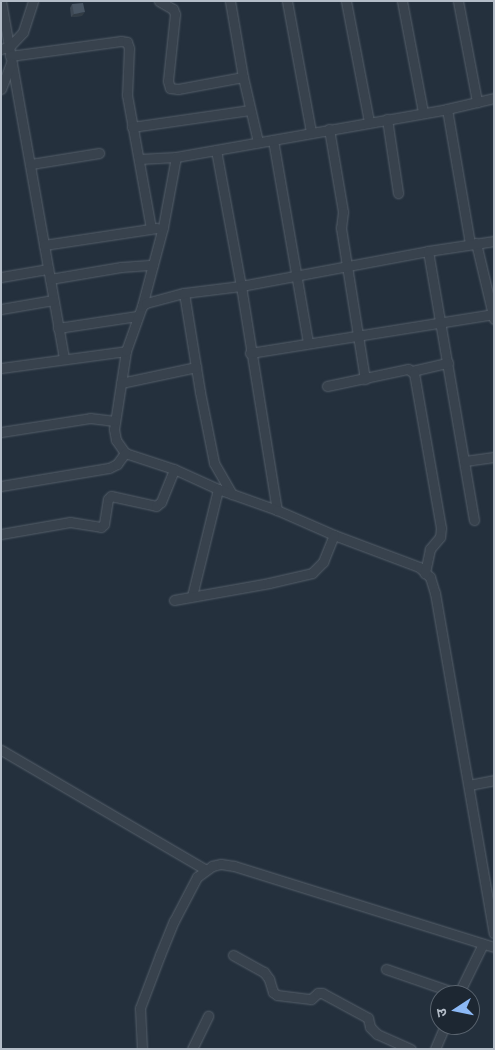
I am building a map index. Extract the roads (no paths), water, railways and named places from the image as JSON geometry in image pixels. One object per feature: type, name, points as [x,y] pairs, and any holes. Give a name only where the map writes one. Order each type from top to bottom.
[{"type":"street","points":[[1,1],[6,48],[11,58],[31,164],[64,358]]},
{"type":"street","points":[[6,48],[23,32],[33,1]]},
{"type":"street","points":[[159,1],[173,8],[175,14],[168,81],[170,88],[178,89],[243,77]]},
{"type":"street","points":[[230,1],[243,77],[258,142]]},
{"type":"street","points":[[288,1],[311,132]]},
{"type":"street","points":[[346,1],[369,122]]},
{"type":"street","points":[[402,1],[423,112]]},
{"type":"street","points":[[458,1],[476,102]]},
{"type":"street","points":[[11,58],[125,41],[129,48],[126,85],[151,228]]},
{"type":"street","points":[[1,89],[11,58]]},
{"type":"street","points":[[139,159],[176,157],[447,109],[494,98]]},
{"type":"street","points":[[250,353],[357,335],[493,316],[473,244],[447,109]]},
{"type":"street","points":[[132,127],[250,110]]},
{"type":"street","points":[[387,119],[398,193]]},
{"type":"street","points":[[329,129],[342,212],[340,226],[357,335],[366,379]]},
{"type":"street","points":[[273,140],[308,343]]},
{"type":"street","points":[[216,150],[241,286],[250,353],[277,510]]},
{"type":"street","points":[[31,164],[99,153]]},
{"type":"street","points":[[176,157],[163,227],[142,306],[126,351],[115,421],[116,440],[125,453],[174,469],[218,489],[277,510],[334,535],[419,567],[425,573],[436,592],[468,785],[490,878],[494,933]]},
{"type":"street","points":[[44,245],[163,227]]},
{"type":"street","points":[[142,306],[146,303],[184,293],[241,286],[428,251],[494,241]]},
{"type":"street","points":[[428,251],[474,520]]},
{"type":"street","points":[[1,277],[152,265]]},
{"type":"street","points":[[184,293],[214,463],[232,494]]},
{"type":"street","points":[[1,309],[53,300]]},
{"type":"street","points":[[58,328],[137,316]]},
{"type":"street","points":[[1,368],[126,351]]},
{"type":"street","points":[[327,386],[408,369],[412,371],[448,363]]},
{"type":"street","points":[[121,383],[196,367]]},
{"type":"street","points":[[412,371],[415,376],[442,528],[440,537],[430,549],[425,573]]},
{"type":"street","points":[[1,432],[90,418],[115,421]]},
{"type":"street","points":[[1,486],[109,468],[117,464],[125,453]]},
{"type":"street","points":[[465,461],[494,457]]},
{"type":"street","points":[[1,534],[70,522],[83,522],[101,527],[104,524],[110,496],[156,506],[161,502],[174,469]]},
{"type":"street","points":[[192,596],[218,489]]},
{"type":"street","points":[[174,600],[270,583],[312,572],[323,562],[334,535]]},
{"type":"street","points":[[1,750],[205,869]]},
{"type":"street","points":[[468,785],[494,780]]},
{"type":"street","points":[[142,1049],[140,1008],[174,922],[197,877],[205,869],[221,864],[234,866],[494,947]]},
{"type":"street","points":[[463,985],[483,944]]},
{"type":"street","points":[[233,955],[264,972],[269,979],[273,992],[277,995],[311,999],[318,993],[322,993],[368,1018],[372,1030],[377,1034],[411,1049]]},
{"type":"street","points":[[386,968],[431,985]]},
{"type":"street","points":[[192,1049],[208,1016]]},
{"type":"street","points":[[435,1049],[441,1035]]}]
